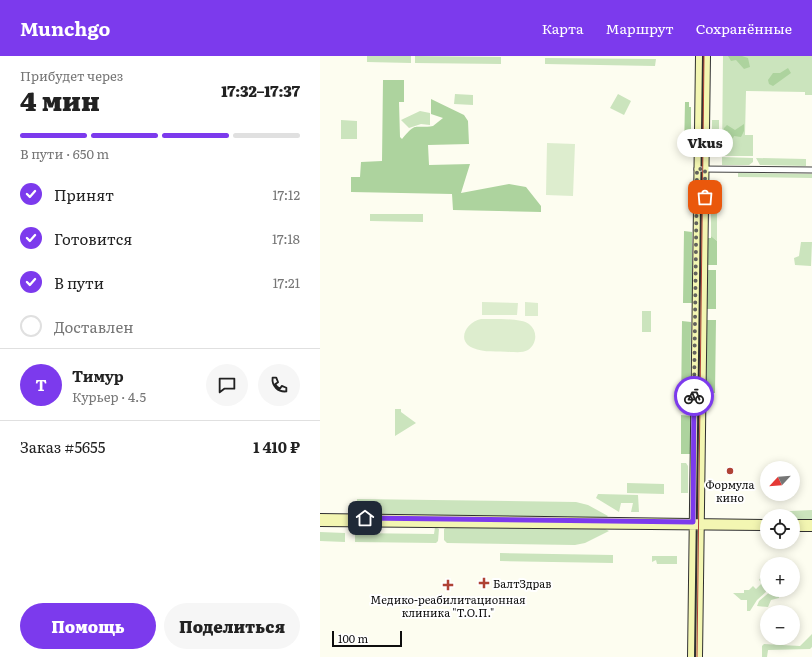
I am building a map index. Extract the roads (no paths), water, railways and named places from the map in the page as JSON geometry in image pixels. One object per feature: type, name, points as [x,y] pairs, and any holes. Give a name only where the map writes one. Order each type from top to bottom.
[{"type":"main road","points":[[691,657],[698,56]]},
{"type":"main road","points":[[699,657],[706,56]]},
{"type":"main road","points":[[320,517],[693,524]]},
{"type":"main road","points":[[320,523],[760,523]]},
{"type":"main road","points":[[800,523],[812,523]]},
{"type":"main road","points":[[701,524],[760,528]]},
{"type":"main road","points":[[800,528],[812,528]]},
{"type":"street","points":[[697,169],[812,170]]},
{"type":"tram line","points":[[697,657],[704,56]]},
{"type":"place","name":"Vkus","points":[[705,197]]},
{"type":"place","name":"Формула кино","points":[[730,471]]},
{"type":"place","name":"БалтЗдрав","points":[[484,583]]},
{"type":"place","name":"Медико-реабилитационная клиника \"Т.О.П.\"","points":[[448,585]]}]
